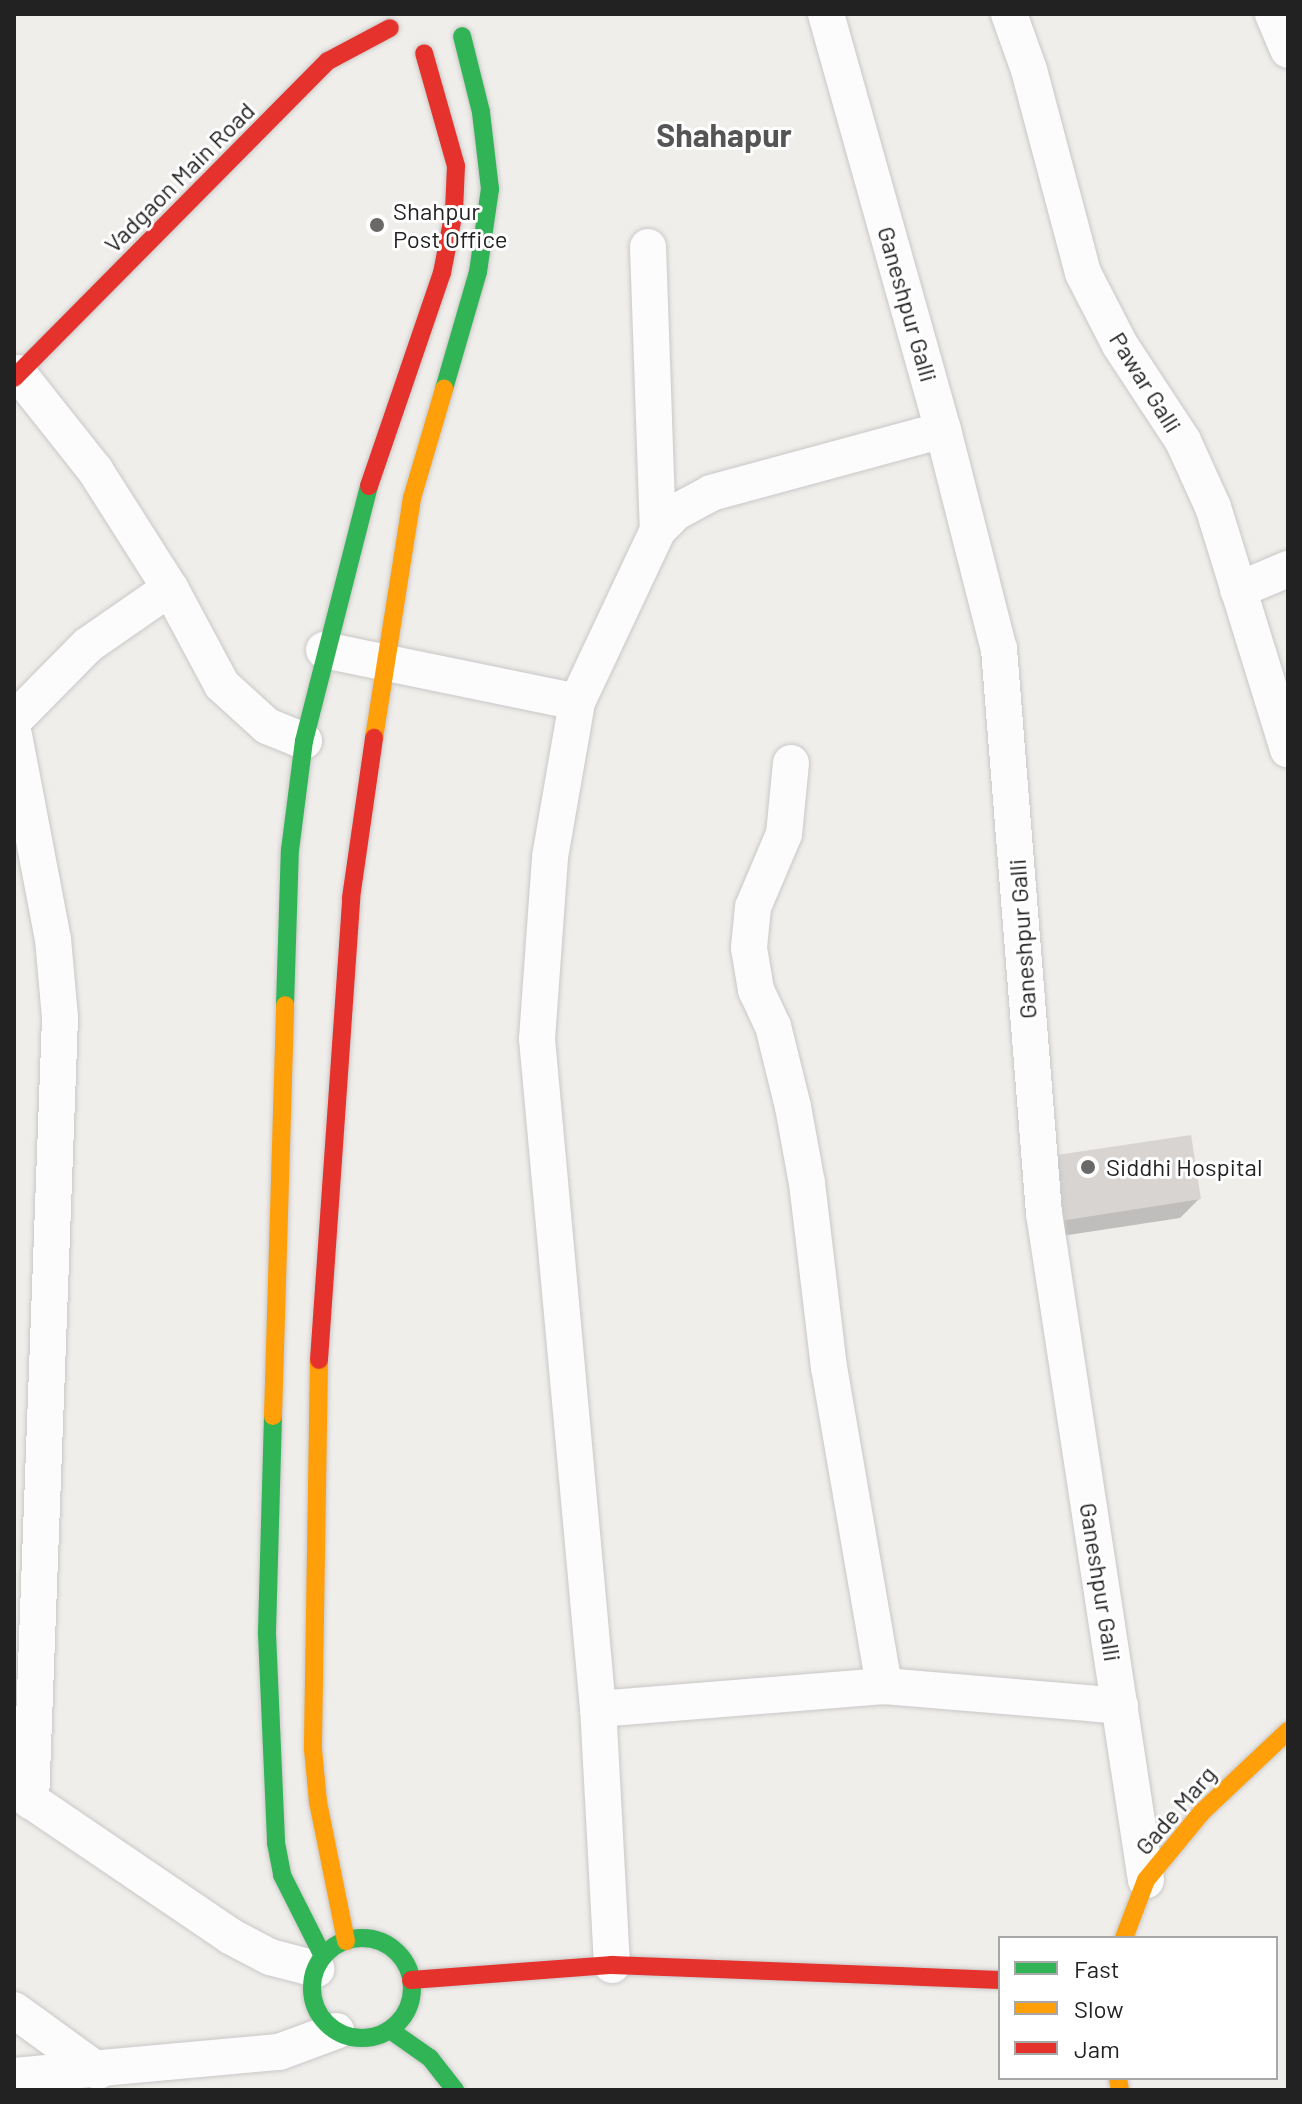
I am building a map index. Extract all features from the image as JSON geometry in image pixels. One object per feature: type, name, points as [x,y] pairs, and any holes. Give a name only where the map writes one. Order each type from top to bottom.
[{"type":"street","points":[[346,1941],[318,1802],[313,1749],[319,1332],[351,898],[384,664],[412,498],[478,272],[490,189],[481,112],[462,36],[469,14]]},
{"type":"street","name":"Ganeshpur Galli","points":[[826,14],[943,430],[999,649],[1044,1213],[1146,1880]]},
{"type":"street","name":"Pawar Galli","points":[[1009,14],[1029,70],[1083,273],[1120,345],[1183,441],[1213,507],[1288,750]]},
{"type":"street","points":[[1273,14],[1288,50]]},
{"type":"street","name":"Vadgaon Main Road","points":[[16,375],[328,61],[402,37],[451,46],[462,36]]},
{"type":"street","points":[[14,735],[53,939],[60,1018],[23,1795],[230,1936],[270,1957],[320,1963],[346,1941],[360,1938],[387,1945],[406,1966],[411,1980],[407,2008],[390,2030],[363,2038],[336,2031],[325,2022],[313,1997],[320,1963],[282,1875],[276,1843],[267,1634],[290,850],[304,741],[324,650],[363,504],[442,273],[454,211],[456,166],[402,37]]},
{"type":"street","points":[[648,247],[658,530]]},
{"type":"street","points":[[16,375],[95,470],[170,588],[222,685],[267,726],[304,741]]},
{"type":"street","points":[[612,1965],[598,1709],[537,1039],[550,857],[577,702],[658,530],[676,512],[711,493],[943,430]]},
{"type":"street","points":[[1238,590],[1288,569]]},
{"type":"street","points":[[14,720],[88,645],[170,588]]},
{"type":"street","points":[[324,650],[577,702]]},
{"type":"street","points":[[791,763],[784,834],[753,907],[749,948],[756,990],[773,1026],[793,1107],[807,1183],[829,1367],[884,1686]]},
{"type":"street","points":[[598,1709],[884,1686],[1120,1706]]},
{"type":"street","name":"Gade Marg","points":[[1125,1936],[1146,1880],[1202,1812],[1288,1731]]},
{"type":"street","points":[[411,1980],[612,1965],[998,1980]]},
{"type":"street","points":[[14,2010],[98,2071]]},
{"type":"street","points":[[390,2030],[430,2058],[455,2090]]},
{"type":"street","points":[[14,2076],[98,2071],[220,2075],[336,2031]]},
{"type":"building","points":[[1191,1135],[1201,1199],[1060,1221],[1050,1156]]},
{"type":"traffic: fast","points":[[444,389],[478,272],[490,189],[481,112],[462,36]]},
{"type":"traffic: fast","points":[[285,1005],[290,850],[304,741],[369,486]]},
{"type":"traffic: fast","points":[[273,1416],[267,1634],[276,1843],[282,1875],[323,1956]]},
{"type":"traffic: fast","points":[[362,1938],[381,1942],[397,1953],[408,1969],[412,1988],[408,2007],[397,2023],[381,2034],[362,2038],[343,2034],[327,2023],[316,2007],[312,1988],[316,1969],[327,1953],[343,1942],[362,1938]]},
{"type":"traffic: fast","points":[[390,2030],[430,2058],[455,2090]]},
{"type":"traffic: slow","points":[[374,738],[412,498],[444,389]]},
{"type":"traffic: slow","points":[[273,1416],[285,1005]]},
{"type":"traffic: slow","points":[[319,1360],[313,1749],[318,1802],[346,1941]]},
{"type":"traffic: slow","points":[[1125,1936],[1146,1880],[1202,1812],[1288,1731]]},
{"type":"traffic: slow","points":[[1118,2080],[1120,2090]]},
{"type":"traffic: jam","points":[[14,378],[328,61],[390,28]]},
{"type":"traffic: jam","points":[[369,486],[442,273],[454,211],[456,166],[424,53]]},
{"type":"traffic: jam","points":[[319,1360],[351,898],[374,738]]},
{"type":"traffic: jam","points":[[411,1980],[612,1965],[998,1980]]},
{"type":"place","name":"Shahpur Post Office","points":[[377,225]]},
{"type":"place","name":"Siddhi Hospital","points":[[1088,1167]]},
{"type":"district","name":"Shahapur","points":[[724,134]]}]
